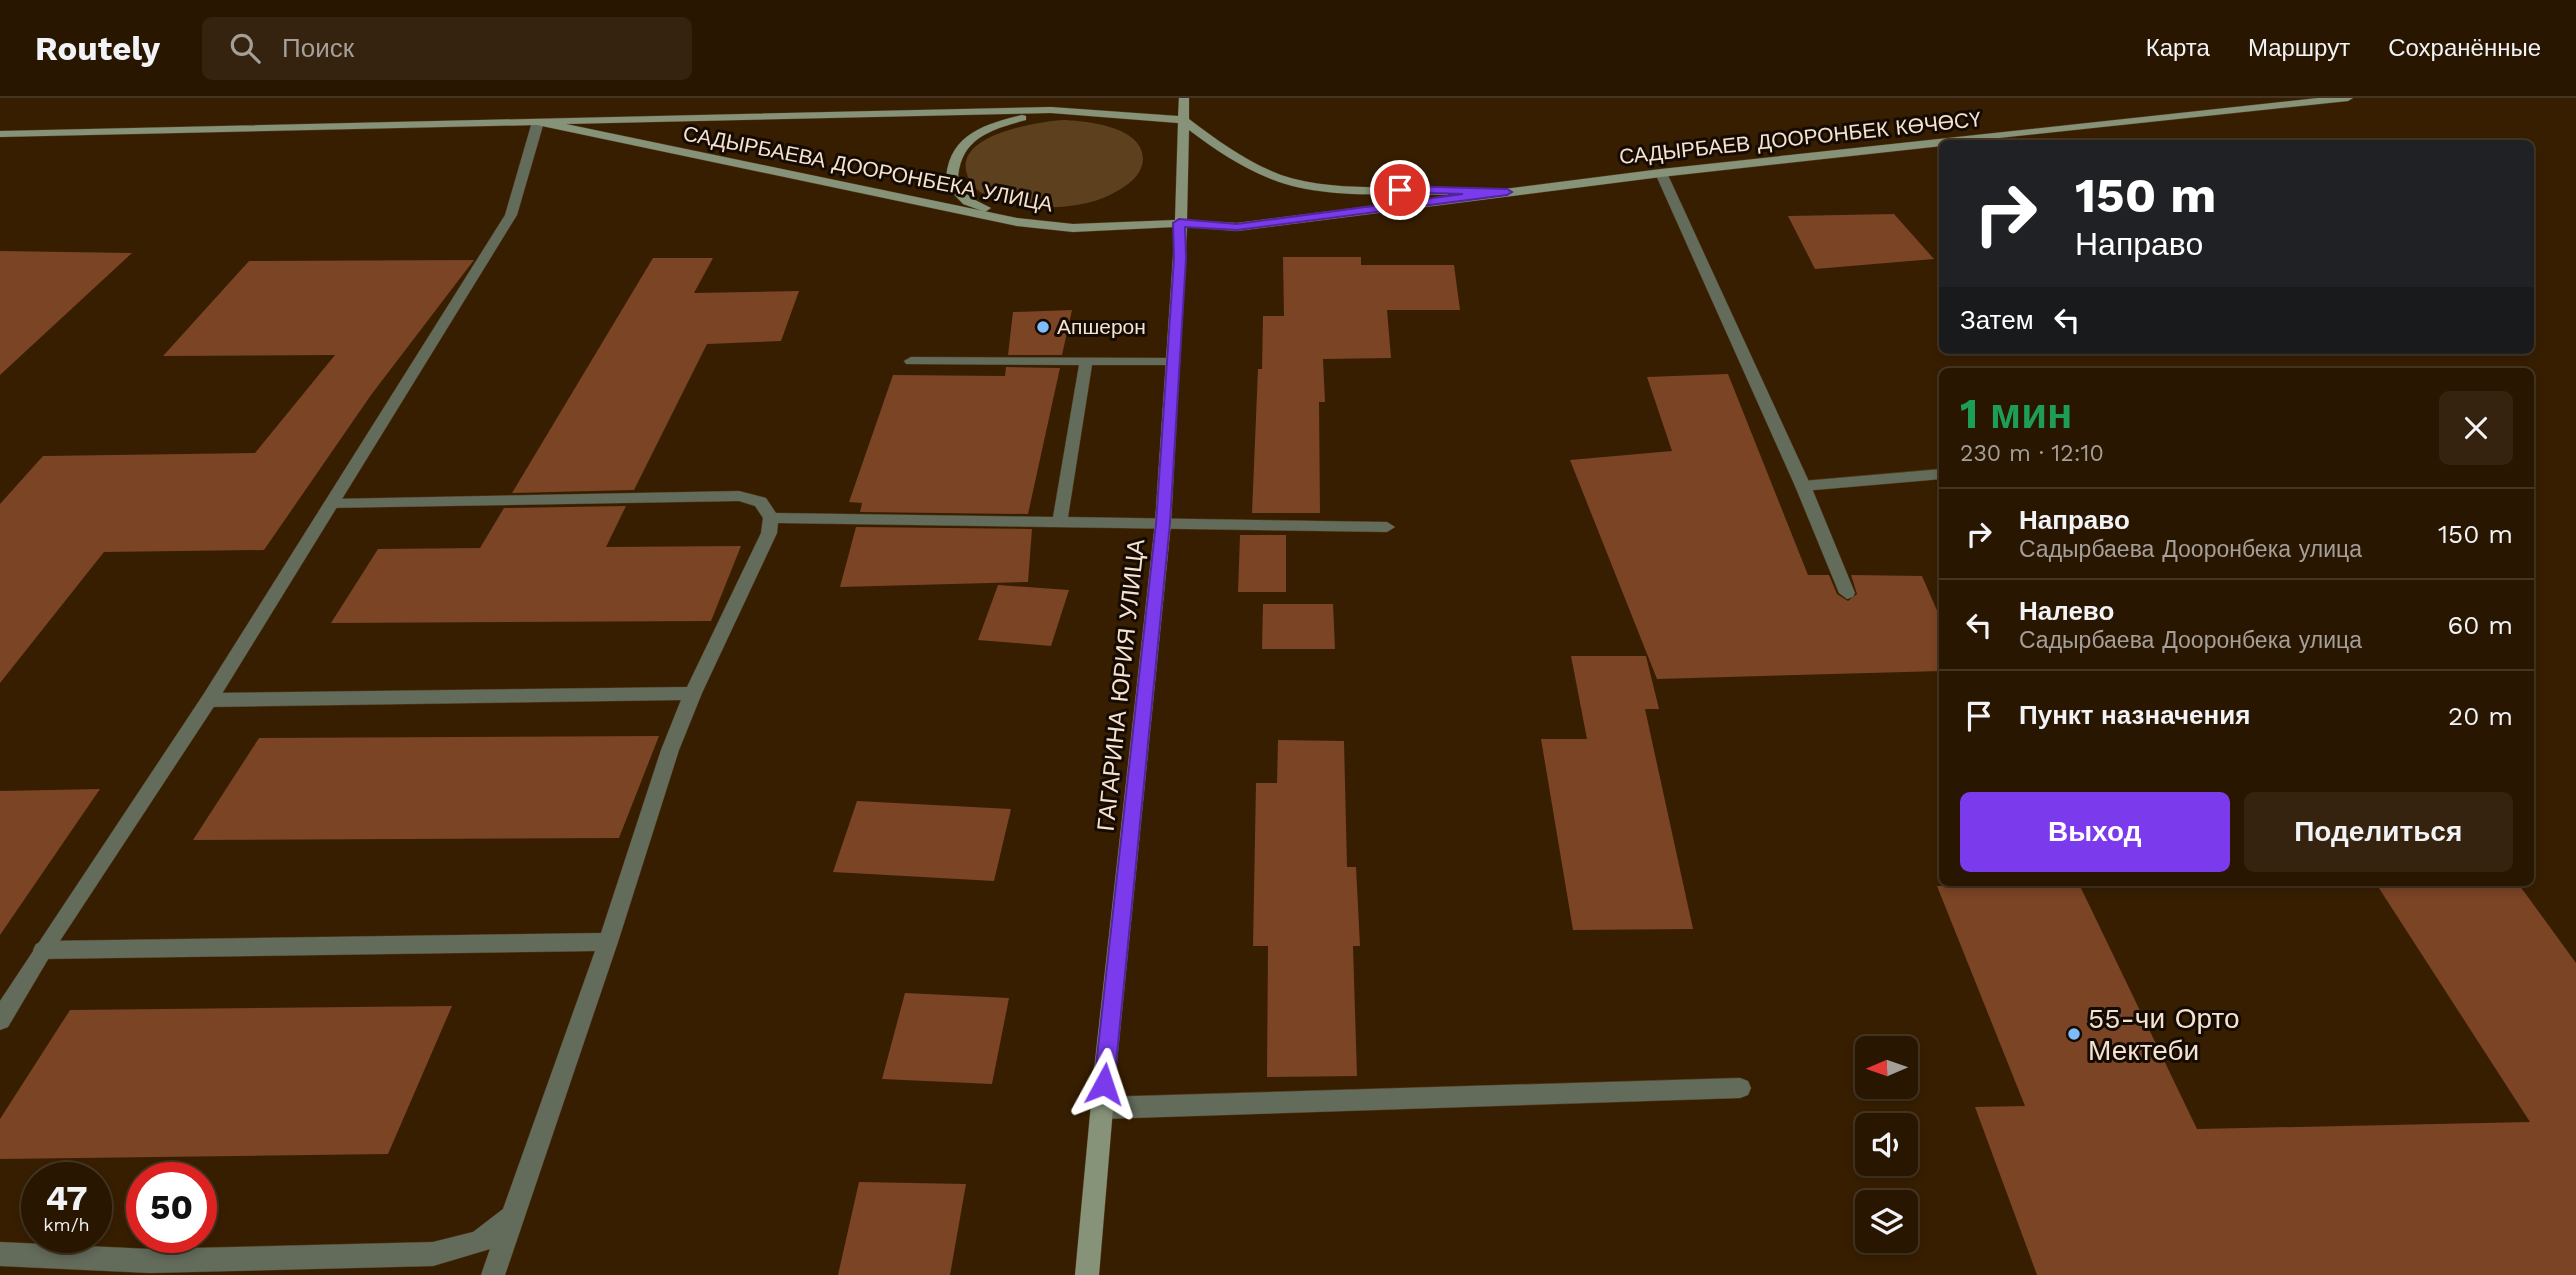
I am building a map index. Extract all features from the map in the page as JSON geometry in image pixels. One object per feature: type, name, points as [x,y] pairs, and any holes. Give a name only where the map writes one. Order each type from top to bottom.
[{"type":"main road","name":"ГАГАРИНА ЮРИЯ УЛИЦА","points":[[1087,1275],[1163,523],[1180,258],[1184,98]]},
{"type":"main road","name":"САДЫРБАЕВ ДООРОНБЕК КӨЧӨСҮ","points":[[1963,140],[2348,98]]},
{"type":"main road","name":"САДЫРБАЕВА ДООРОНБЕКА УЛИЦА","points":[[0,134],[1051,110],[1183,120]]},
{"type":"main road","points":[[1017,222],[967,201],[951,186],[954,162],[965,144],[993,125],[1051,110]]},
{"type":"main road","points":[[1183,120],[1224,151],[1276,177],[1297,183],[1347,189],[1507,192]]},
{"type":"main road","name":"САДЫРБАЕВА ДООРОНБЕКА УЛИЦА","points":[[538,122],[1017,222],[1073,228],[1179,223],[1237,227],[1507,192]]},
{"type":"main road","name":"САДЫРБАЕВ ДООРОНБЕК КӨЧӨСҮ","points":[[1507,192],[1939,143]]},
{"type":"street","points":[[0,1020],[43,950],[209,700],[511,215],[538,122]]},
{"type":"street","points":[[1661,173],[1803,486],[1847,593]]},
{"type":"street","points":[[911,361],[1174,361]]},
{"type":"street","points":[[1060,521],[1086,362]]},
{"type":"street","points":[[1803,486],[1939,474]]},
{"type":"street","points":[[331,504],[739,496],[761,502],[771,518],[769,533],[693,693],[670,750],[608,942],[493,1275]]},
{"type":"street","points":[[771,518],[1387,527]]},
{"type":"street","points":[[209,700],[693,693]]},
{"type":"street","points":[[43,950],[608,942]]},
{"type":"street","points":[[1102,1108],[1740,1088]]},
{"type":"street","points":[[0,1254],[146,1268],[433,1254],[479,1241],[512,1217]]},
{"type":"shaded area","points":[[1063,120],[1098,124],[1123,132],[1140,147],[1143,158],[1139,173],[1128,184],[1107,196],[1068,206],[1040,207],[1008,203],[988,197],[972,185],[966,164],[971,152],[982,142],[1016,128]]},
{"type":"building","points":[[1894,214],[1934,259],[1815,269],[1788,216]]},
{"type":"building","points":[[0,251],[132,253],[0,375]]},
{"type":"building","points":[[1283,257],[1361,257],[1361,265],[1454,265],[1460,310],[1387,310],[1391,358],[1323,359],[1325,402],[1319,402],[1320,513],[1252,513],[1263,316],[1284,316]]},
{"type":"building","points":[[653,258],[713,258],[694,293],[799,291],[781,341],[707,344],[634,490],[512,493]]},
{"type":"building","points":[[474,260],[371,395],[264,550],[104,552],[0,683],[0,504],[43,456],[255,453],[335,355],[163,356],[249,261]]},
{"type":"building","name":"Апшерон","points":[[1072,310],[1062,355],[1008,355],[1013,312]]},
{"type":"building","points":[[1006,367],[1060,368],[1028,514],[860,512],[862,503],[849,502],[893,375],[1005,376]]},
{"type":"building","points":[[1728,374],[1808,575],[1829,575],[1837,594],[1848,601],[1857,594],[1851,575],[1922,576],[1939,615],[1939,671],[1657,679],[1570,460],[1672,451],[1647,377]]},
{"type":"building","points":[[626,506],[606,547],[741,546],[711,621],[331,623],[378,549],[480,548],[504,508]]},
{"type":"building","points":[[856,527],[1032,529],[1028,582],[840,587]]},
{"type":"building","points":[[1240,535],[1286,535],[1286,592],[1238,592]]},
{"type":"building","points":[[998,585],[1069,590],[1051,646],[978,640]]},
{"type":"building","points":[[1263,604],[1333,604],[1335,649],[1262,649]]},
{"type":"building","points":[[1571,656],[1646,656],[1659,709],[1645,709],[1693,929],[1573,930],[1541,739],[1587,739]]},
{"type":"building","points":[[659,736],[619,838],[193,840],[259,738]]},
{"type":"building","points":[[1278,740],[1344,741],[1347,867],[1356,867],[1360,946],[1353,946],[1357,1076],[1267,1077],[1268,946],[1253,946],[1256,783],[1277,783]]},
{"type":"building","points":[[100,789],[0,935],[0,791]]},
{"type":"building","points":[[857,801],[1011,809],[994,881],[833,872]]},
{"type":"building","name":"55-чи Орто Мектеби","points":[[1937,886],[2080,886],[2197,1129],[2530,1122],[2378,886],[2520,886],[2576,963],[2576,1275],[2037,1275],[1975,1107],[2025,1106]]},
{"type":"building","points":[[905,993],[1009,998],[992,1084],[882,1079]]},
{"type":"building","points":[[452,1006],[388,1154],[0,1159],[0,1119],[70,1010]]},
{"type":"building","points":[[859,1182],[966,1184],[950,1275],[838,1275]]},
{"type":"place","name":"Апшерон","points":[[1043,327]]},
{"type":"place","name":"55-чи Орто Мектеби","points":[[2074,1034]]},
{"type":"route","points":[[1104,1084],[1163,523],[1180,258],[1179,223],[1237,227],[1507,192],[1400,190]]}]
